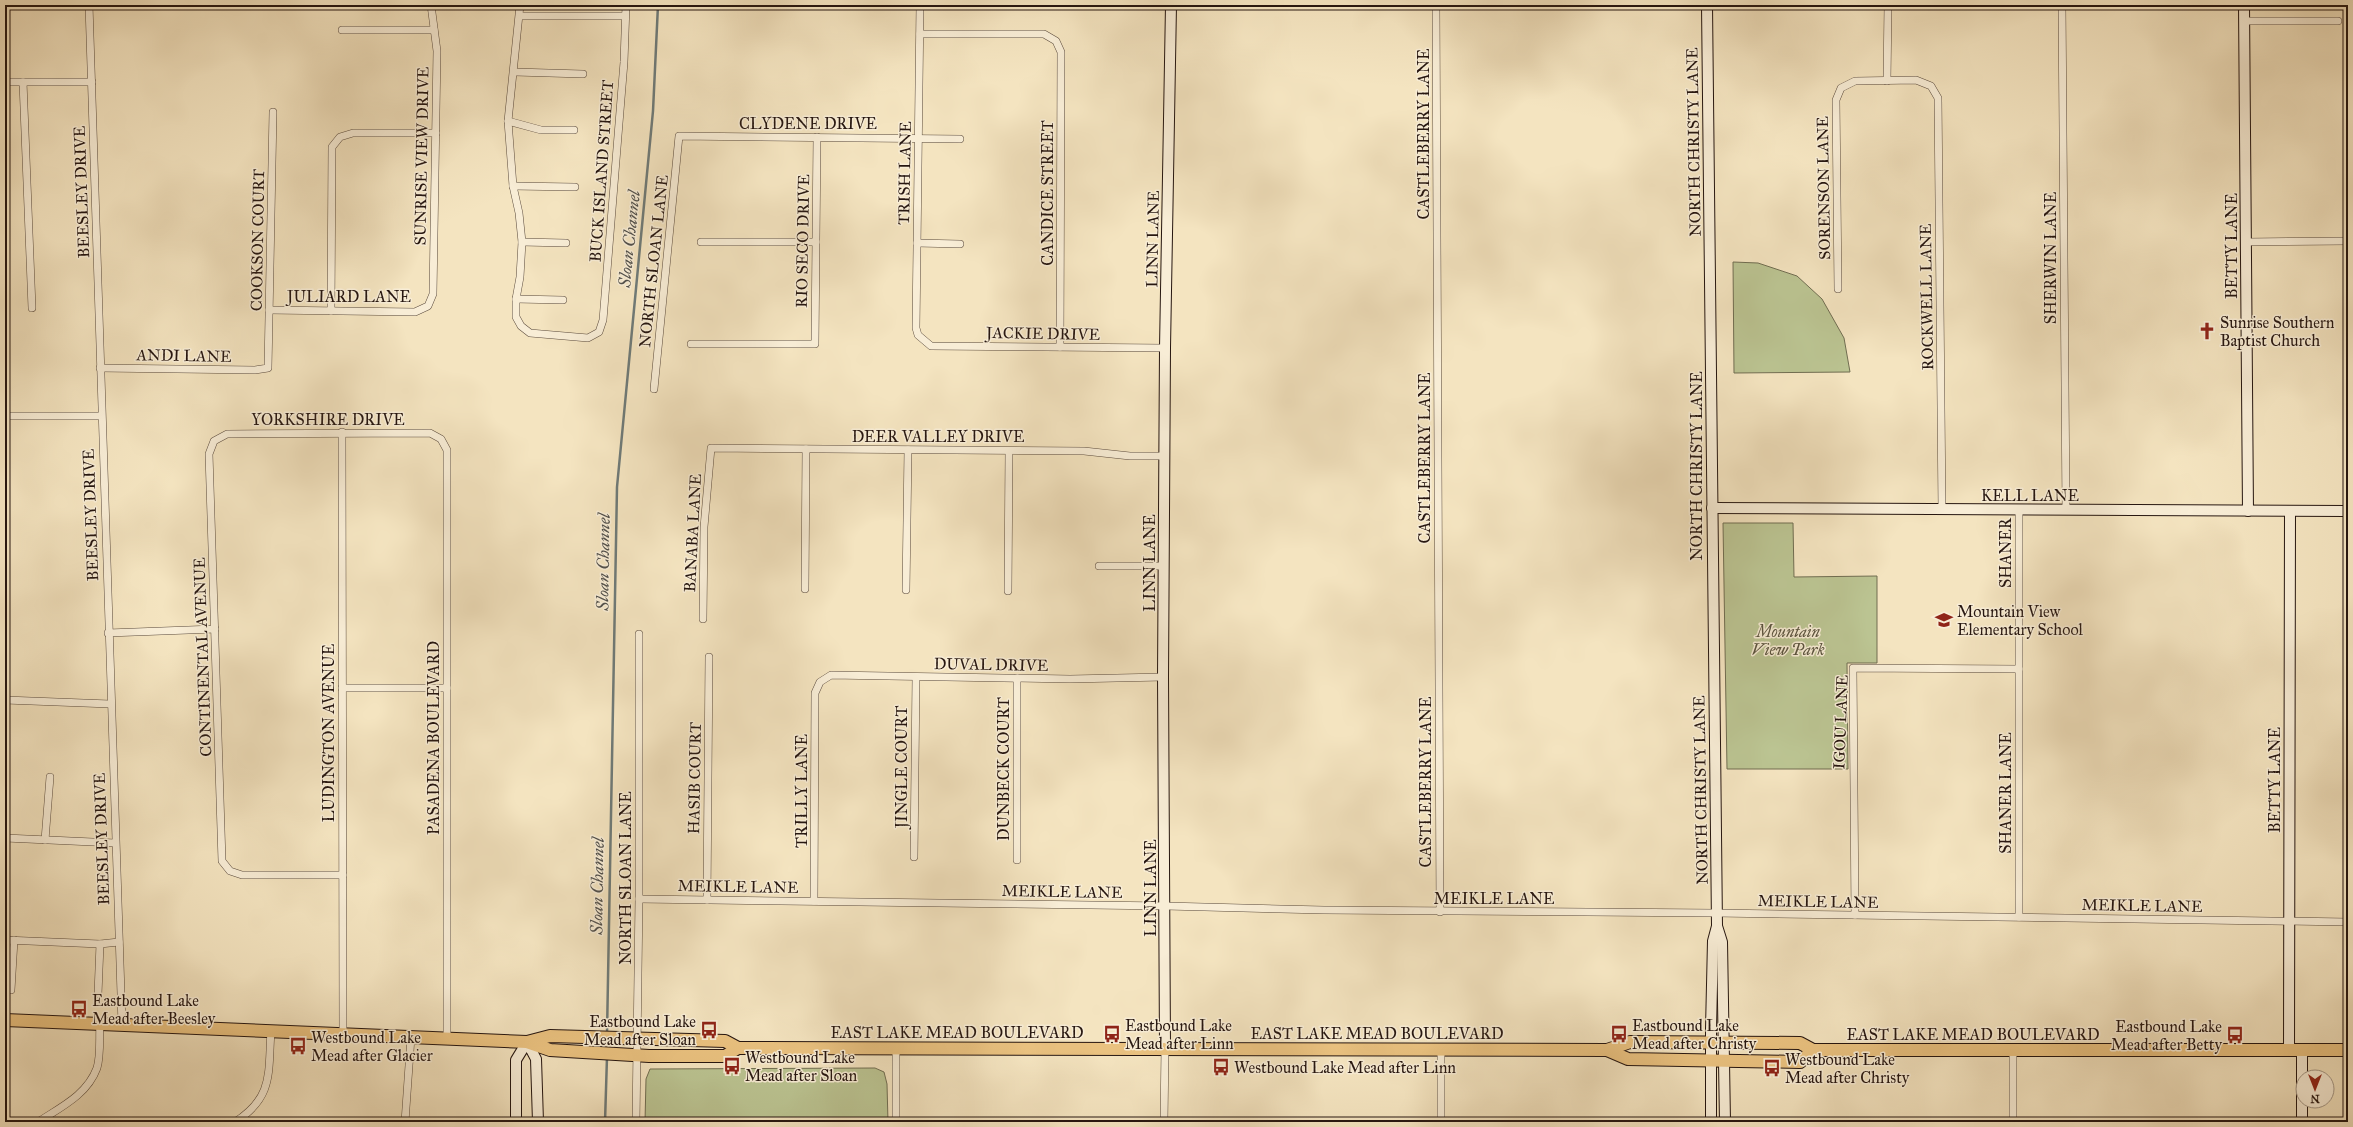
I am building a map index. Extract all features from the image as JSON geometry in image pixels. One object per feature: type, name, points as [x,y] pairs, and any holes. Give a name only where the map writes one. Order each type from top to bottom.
[{"type":"main road","name":"EAST LAKE MEAD BOULEVARD","points":[[5,1020],[527,1042],[550,1036],[637,1040],[725,1041],[738,1048],[1607,1050],[1630,1042],[1724,1042],[1800,1043],[1813,1050],[2348,1050]]},
{"type":"main road","name":"EAST LAKE MEAD BOULEVARD","points":[[527,1042],[550,1050],[637,1055],[725,1056],[738,1048]]},
{"type":"main road","name":"EAST LAKE MEAD BOULEVARD","points":[[1607,1050],[1628,1059],[1800,1062],[1813,1050]]},
{"type":"street","name":"BEESLEY DRIVE","points":[[89,5],[110,704],[122,1025]]},
{"type":"street","name":"SUNRISE VIEW DRIVE","points":[[428,306],[433,294],[433,186],[436,133],[436,52],[431,5]]},
{"type":"street","points":[[520,5],[521,16],[508,121],[513,186],[519,213],[522,242],[520,277],[516,299],[563,300]]},
{"type":"street","name":"BUCK ISLAND STREET","points":[[516,299],[516,317],[521,326],[530,333],[588,338],[594,336],[601,329],[603,320],[624,62],[626,5]]},
{"type":"street","name":"TRISH LANE","points":[[920,5],[916,328],[922,340]]},
{"type":"street","name":"LINN LANE","points":[[1164,1122],[1166,906],[1163,677],[1165,348],[1171,5]]},
{"type":"street","name":"CASTLEBERRY LANE","points":[[1436,5],[1440,912]]},
{"type":"street","name":"NORTH CHRISTY LANE","points":[[1707,5],[1716,913],[1717,926],[1722,942],[1725,1122]]},
{"type":"street","points":[[1887,81],[1888,5]]},
{"type":"street","name":"SHERWIN LANE","points":[[2062,5],[2066,510]]},
{"type":"street","name":"BETTY LANE","points":[[2244,5],[2248,511]]},
{"type":"street","points":[[521,16],[625,16]]},
{"type":"street","points":[[2244,21],[2338,21]]},
{"type":"street","points":[[342,30],[434,30]]},
{"type":"street","name":"CANDICE STREET","points":[[920,34],[1044,34],[1056,41],[1062,52],[1060,347]]},
{"type":"street","points":[[515,72],[584,74]]},
{"type":"street","name":"ROCKWELL LANE","points":[[1887,81],[1916,80],[1931,86],[1938,98],[1942,510]]},
{"type":"street","name":"SORENSON LANE","points":[[1838,289],[1836,100],[1841,88],[1855,81],[1887,81]]},
{"type":"street","points":[[5,82],[92,82]]},
{"type":"street","points":[[23,82],[32,308]]},
{"type":"street","name":"COOKSON COURT","points":[[268,368],[273,112]]},
{"type":"street","points":[[508,121],[541,130],[574,130]]},
{"type":"street","points":[[331,311],[332,147],[340,136],[353,132],[436,133]]},
{"type":"street","name":"CLYDENE DRIVE","points":[[679,136],[960,139]]},
{"type":"street","name":"NORTH SLOAN LANE","points":[[654,389],[679,136]]},
{"type":"street","name":"RIO SECO DRIVE","points":[[691,344],[815,344],[817,137]]},
{"type":"street","points":[[513,186],[575,187]]},
{"type":"street","points":[[2246,242],[2348,241]]},
{"type":"street","points":[[522,242],[566,243]]},
{"type":"street","points":[[701,242],[816,242]]},
{"type":"street","points":[[917,243],[960,244]]},
{"type":"street","name":"JULIARD LANE","points":[[269,310],[415,312],[428,306]]},
{"type":"street","name":"JACKIE DRIVE","points":[[922,340],[931,346],[1165,348]]},
{"type":"street","name":"ANDI LANE","points":[[100,368],[255,370],[268,368]]},
{"type":"street","points":[[5,416],[101,416]]},
{"type":"street","name":"YORKSHIRE DRIVE","points":[[214,441],[228,434],[342,432],[430,433],[441,438]]},
{"type":"street","name":"LUDINGTON AVENUE","points":[[342,432],[343,1034]]},
{"type":"street","name":"PASADENA BOULEVARD","points":[[441,438],[447,450],[447,1039]]},
{"type":"street","name":"CONTINENTAL AVENUE","points":[[214,441],[209,454],[222,861],[230,871],[242,875],[342,876]]},
{"type":"street","name":"DEER VALLEY DRIVE","points":[[711,448],[1084,451],[1130,456],[1165,456]]},
{"type":"street","name":"BANABA LANE","points":[[703,619],[704,527],[711,448]]},
{"type":"street","points":[[805,589],[806,449]]},
{"type":"street","points":[[906,590],[908,450]]},
{"type":"street","points":[[1008,591],[1009,451]]},
{"type":"street","name":"KELL LANE","points":[[1712,508],[2348,511]]},
{"type":"street","name":"SHANER","points":[[2019,510],[2019,669]]},
{"type":"street","name":"BETTY LANE","points":[[2289,1050],[2288,921],[2290,511]]},
{"type":"street","points":[[1099,566],[1164,566]]},
{"type":"street","points":[[108,633],[215,629]]},
{"type":"street","name":"NORTH SLOAN LANE","points":[[636,1122],[639,899],[639,634]]},
{"type":"street","name":"HASIB COURT","points":[[707,900],[709,657]]},
{"type":"street","name":"IGOU LANE","points":[[1855,915],[1853,668],[2019,669]]},
{"type":"street","name":"SHANER LANE","points":[[2019,669],[2020,917]]},
{"type":"street","points":[[5,670],[5,700],[110,704]]},
{"type":"street","name":"DUVAL DRIVE","points":[[820,682],[831,676],[1017,678],[1163,677]]},
{"type":"street","name":"JINGLE COURT","points":[[914,857],[916,676]]},
{"type":"street","name":"DUNBECK COURT","points":[[1017,678],[1017,860]]},
{"type":"street","name":"TRILLY LANE","points":[[814,901],[815,693],[820,682]]},
{"type":"street","points":[[342,688],[447,688]]},
{"type":"street","points":[[45,840],[50,777]]},
{"type":"street","points":[[5,838],[115,843]]},
{"type":"street","name":"MEIKLE LANE","points":[[639,899],[1166,906],[1440,912],[1716,913],[2348,922]]},
{"type":"street","name":"NORTH CHRISTY LANE","points":[[1711,1122],[1710,1042],[1714,941],[1717,926]]},
{"type":"street","points":[[5,940],[100,944],[119,942]]},
{"type":"street","points":[[11,990],[14,940]]},
{"type":"street","points":[[98,994],[100,944]]},
{"type":"street","points":[[38,1122],[77,1097],[89,1085],[97,1067],[100,1024]]},
{"type":"street","points":[[234,1122],[250,1112],[262,1098],[267,1085],[271,1031]]},
{"type":"street","points":[[405,1122],[411,1037]]},
{"type":"street","points":[[516,1122],[516,1060],[527,1042]]},
{"type":"street","points":[[527,1042],[536,1059],[538,1122]]},
{"type":"street","points":[[896,1048],[896,1122]]},
{"type":"street","points":[[1441,1049],[1441,1122]]},
{"type":"street","points":[[2013,1050],[2013,1122]]},
{"type":"street","points":[[2302,1050],[2302,1122]]},
{"type":"green space","points":[[1733,262],[1758,263],[1797,276],[1822,299],[1844,338],[1850,372],[1734,373]]},
{"type":"green space","name":"Mountain View Park","points":[[1723,523],[1793,523],[1794,577],[1877,576],[1877,663],[1847,663],[1848,769],[1727,769]]},
{"type":"green space","points":[[875,1068],[884,1072],[887,1084],[888,1122],[645,1122],[646,1079],[650,1069]]},
{"type":"waterway","name":"Sloan Channel","points":[[607,1034],[617,487],[653,111],[658,5]]},
{"type":"waterway","name":"Sloan Channel","points":[[605,1122],[607,1057]]},
{"type":"place","name":"Sunrise Southern Baptist Church","points":[[2207,331]]},
{"type":"place","name":"Mountain View Elementary School","points":[[1944,620]]},
{"type":"place","name":"Eastbound Lake Mead after Beesley","points":[[79,1009]]},
{"type":"place","name":"Eastbound Lake Mead after Sloan","points":[[709,1030]]},
{"type":"place","name":"Eastbound Lake Mead after Linn","points":[[1112,1034]]},
{"type":"place","name":"Eastbound Lake Mead after Christy","points":[[1619,1034]]},
{"type":"place","name":"Eastbound Lake Mead after Betty","points":[[2235,1035]]},
{"type":"place","name":"Westbound Lake Mead after Glacier","points":[[298,1046]]},
{"type":"place","name":"Westbound Lake Mead after Sloan","points":[[732,1066]]},
{"type":"place","name":"Westbound Lake Mead after Linn","points":[[1221,1067]]},
{"type":"place","name":"Westbound Lake Mead after Christy","points":[[1772,1068]]}]
